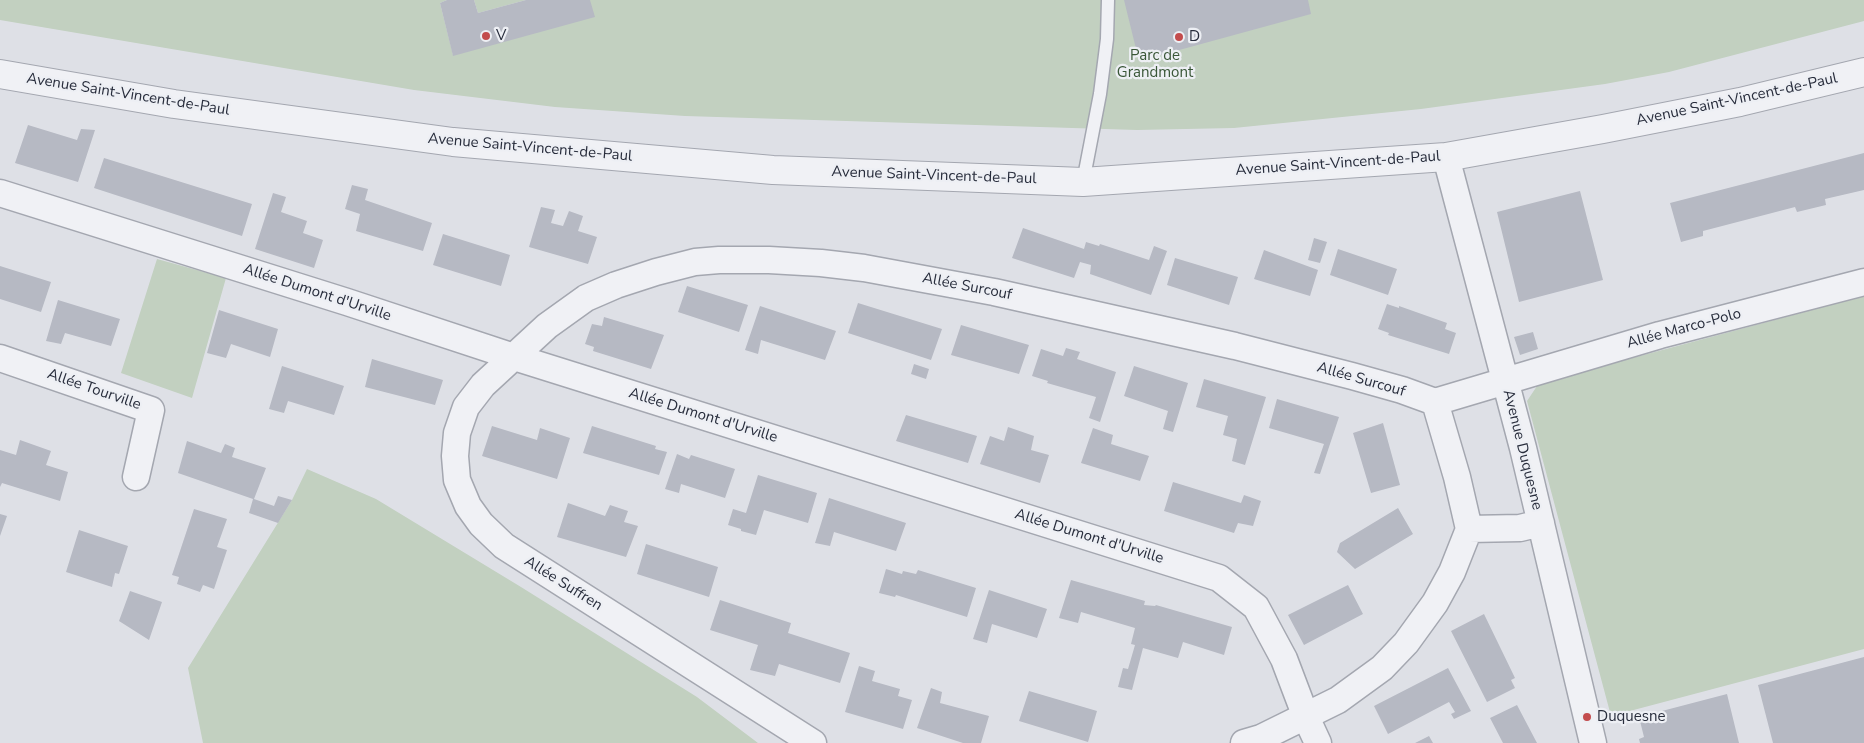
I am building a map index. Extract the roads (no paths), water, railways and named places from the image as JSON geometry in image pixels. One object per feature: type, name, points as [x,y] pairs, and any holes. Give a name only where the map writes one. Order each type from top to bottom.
[{"type":"street","name":"Avenue Saint-Vincent-de-Paul","points":[[0,74],[174,104],[453,142],[773,170],[1084,182],[1446,157],[1731,104],[1864,72]]},
{"type":"street","name":"Avenue Duquesne","points":[[1446,157],[1541,523],[1593,743]]},
{"type":"street","name":"Allée Dumont d'Urville","points":[[0,193],[338,299],[514,357],[1219,578],[1256,607],[1284,659],[1318,743]]},
{"type":"street","name":"Allée Surcouf","points":[[514,357],[547,326],[586,298],[616,285],[695,262],[769,260],[864,268],[1033,300],[1244,348],[1385,385],[1435,402]]},
{"type":"street","name":"Allée Marco-Polo","points":[[1505,380],[1660,335],[1864,282]]},
{"type":"street","name":"Allée Suffren","points":[[514,357],[483,384],[466,407],[457,433],[454,456],[457,480],[468,506],[481,524],[504,546],[813,743]]},
{"type":"street","name":"Allée Tourville","points":[[0,358],[152,410],[136,477]]},
{"type":"street","points":[[1244,743],[1262,738],[1338,700],[1382,668],[1406,643],[1435,603],[1452,572],[1469,529],[1457,478],[1435,402],[1505,380]]},
{"type":"street","points":[[1469,529],[1520,528],[1541,523]]},
{"type":"lane","points":[[1084,182],[1100,94],[1107,39],[1108,0]]},
{"type":"place","name":"V","points":[[486,36]]},
{"type":"place","name":"D","points":[[1179,37]]},
{"type":"place","name":"Duquesne","points":[[1587,717]]},
{"type":"park label","name":"Parc de Grandmont","points":[[1155,64]]}]
